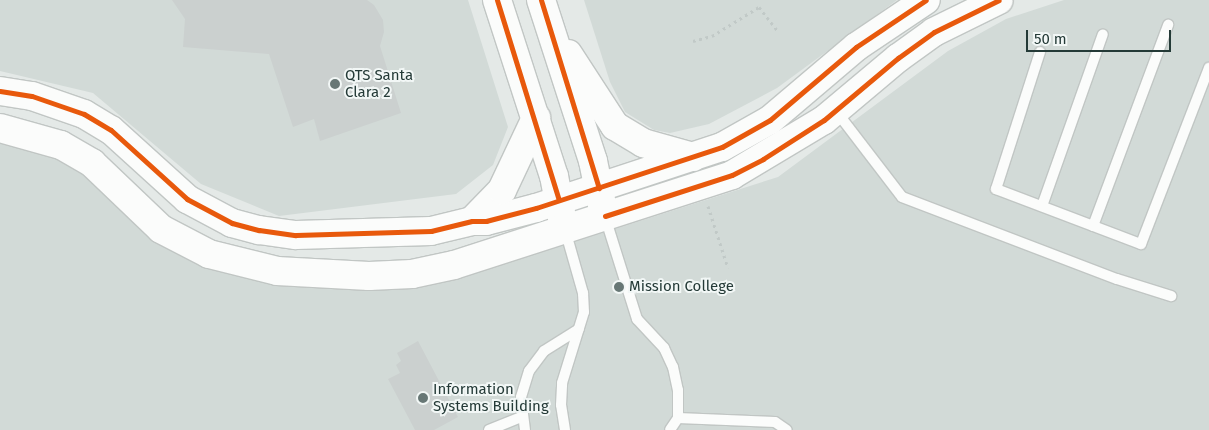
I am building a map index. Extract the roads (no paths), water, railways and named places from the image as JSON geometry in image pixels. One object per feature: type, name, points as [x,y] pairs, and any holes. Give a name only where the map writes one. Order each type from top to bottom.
[{"type":"street","points":[[497,0],[536,118],[559,200],[565,230]]},
{"type":"street","points":[[541,0],[599,188],[605,216]]},
{"type":"street","points":[[0,90],[41,99],[84,114],[111,130],[188,199],[208,213],[259,230],[296,234],[386,234],[431,230],[472,221],[486,222],[693,157],[743,137],[770,120],[856,47],[926,0]]},
{"type":"street","points":[[0,128],[62,144],[92,163],[161,229],[193,246],[236,263],[277,271],[369,276],[412,274],[454,265],[732,175],[763,159],[836,110],[898,58],[934,32],[999,0]]},
{"type":"street","points":[[551,30],[615,126],[643,143],[693,157]]},
{"type":"street","points":[[472,221],[502,190],[536,118]]},
{"type":"lane","points":[[1093,226],[1168,25]]},
{"type":"lane","points":[[1042,206],[1103,34]]},
{"type":"lane","points":[[1040,52],[996,189],[1141,244],[1209,68]]},
{"type":"lane","points":[[836,110],[902,197],[1117,279],[1171,296]]},
{"type":"lane","points":[[605,216],[609,238],[637,319],[664,348],[673,367],[678,390],[678,418],[670,430]]},
{"type":"lane","points":[[565,230],[583,293],[584,312],[562,382],[561,405],[565,430]]},
{"type":"lane","points":[[525,430],[521,397],[536,359],[554,343],[578,329]]},
{"type":"lane","points":[[490,430],[522,417]]},
{"type":"lane","points":[[678,418],[775,422],[787,430]]},
{"type":"place","name":"QTS Santa Clara 2","points":[[335,84]]},
{"type":"place","name":"Mission College","points":[[619,287]]},
{"type":"place","name":"Information Systems Building","points":[[423,398]]}]
